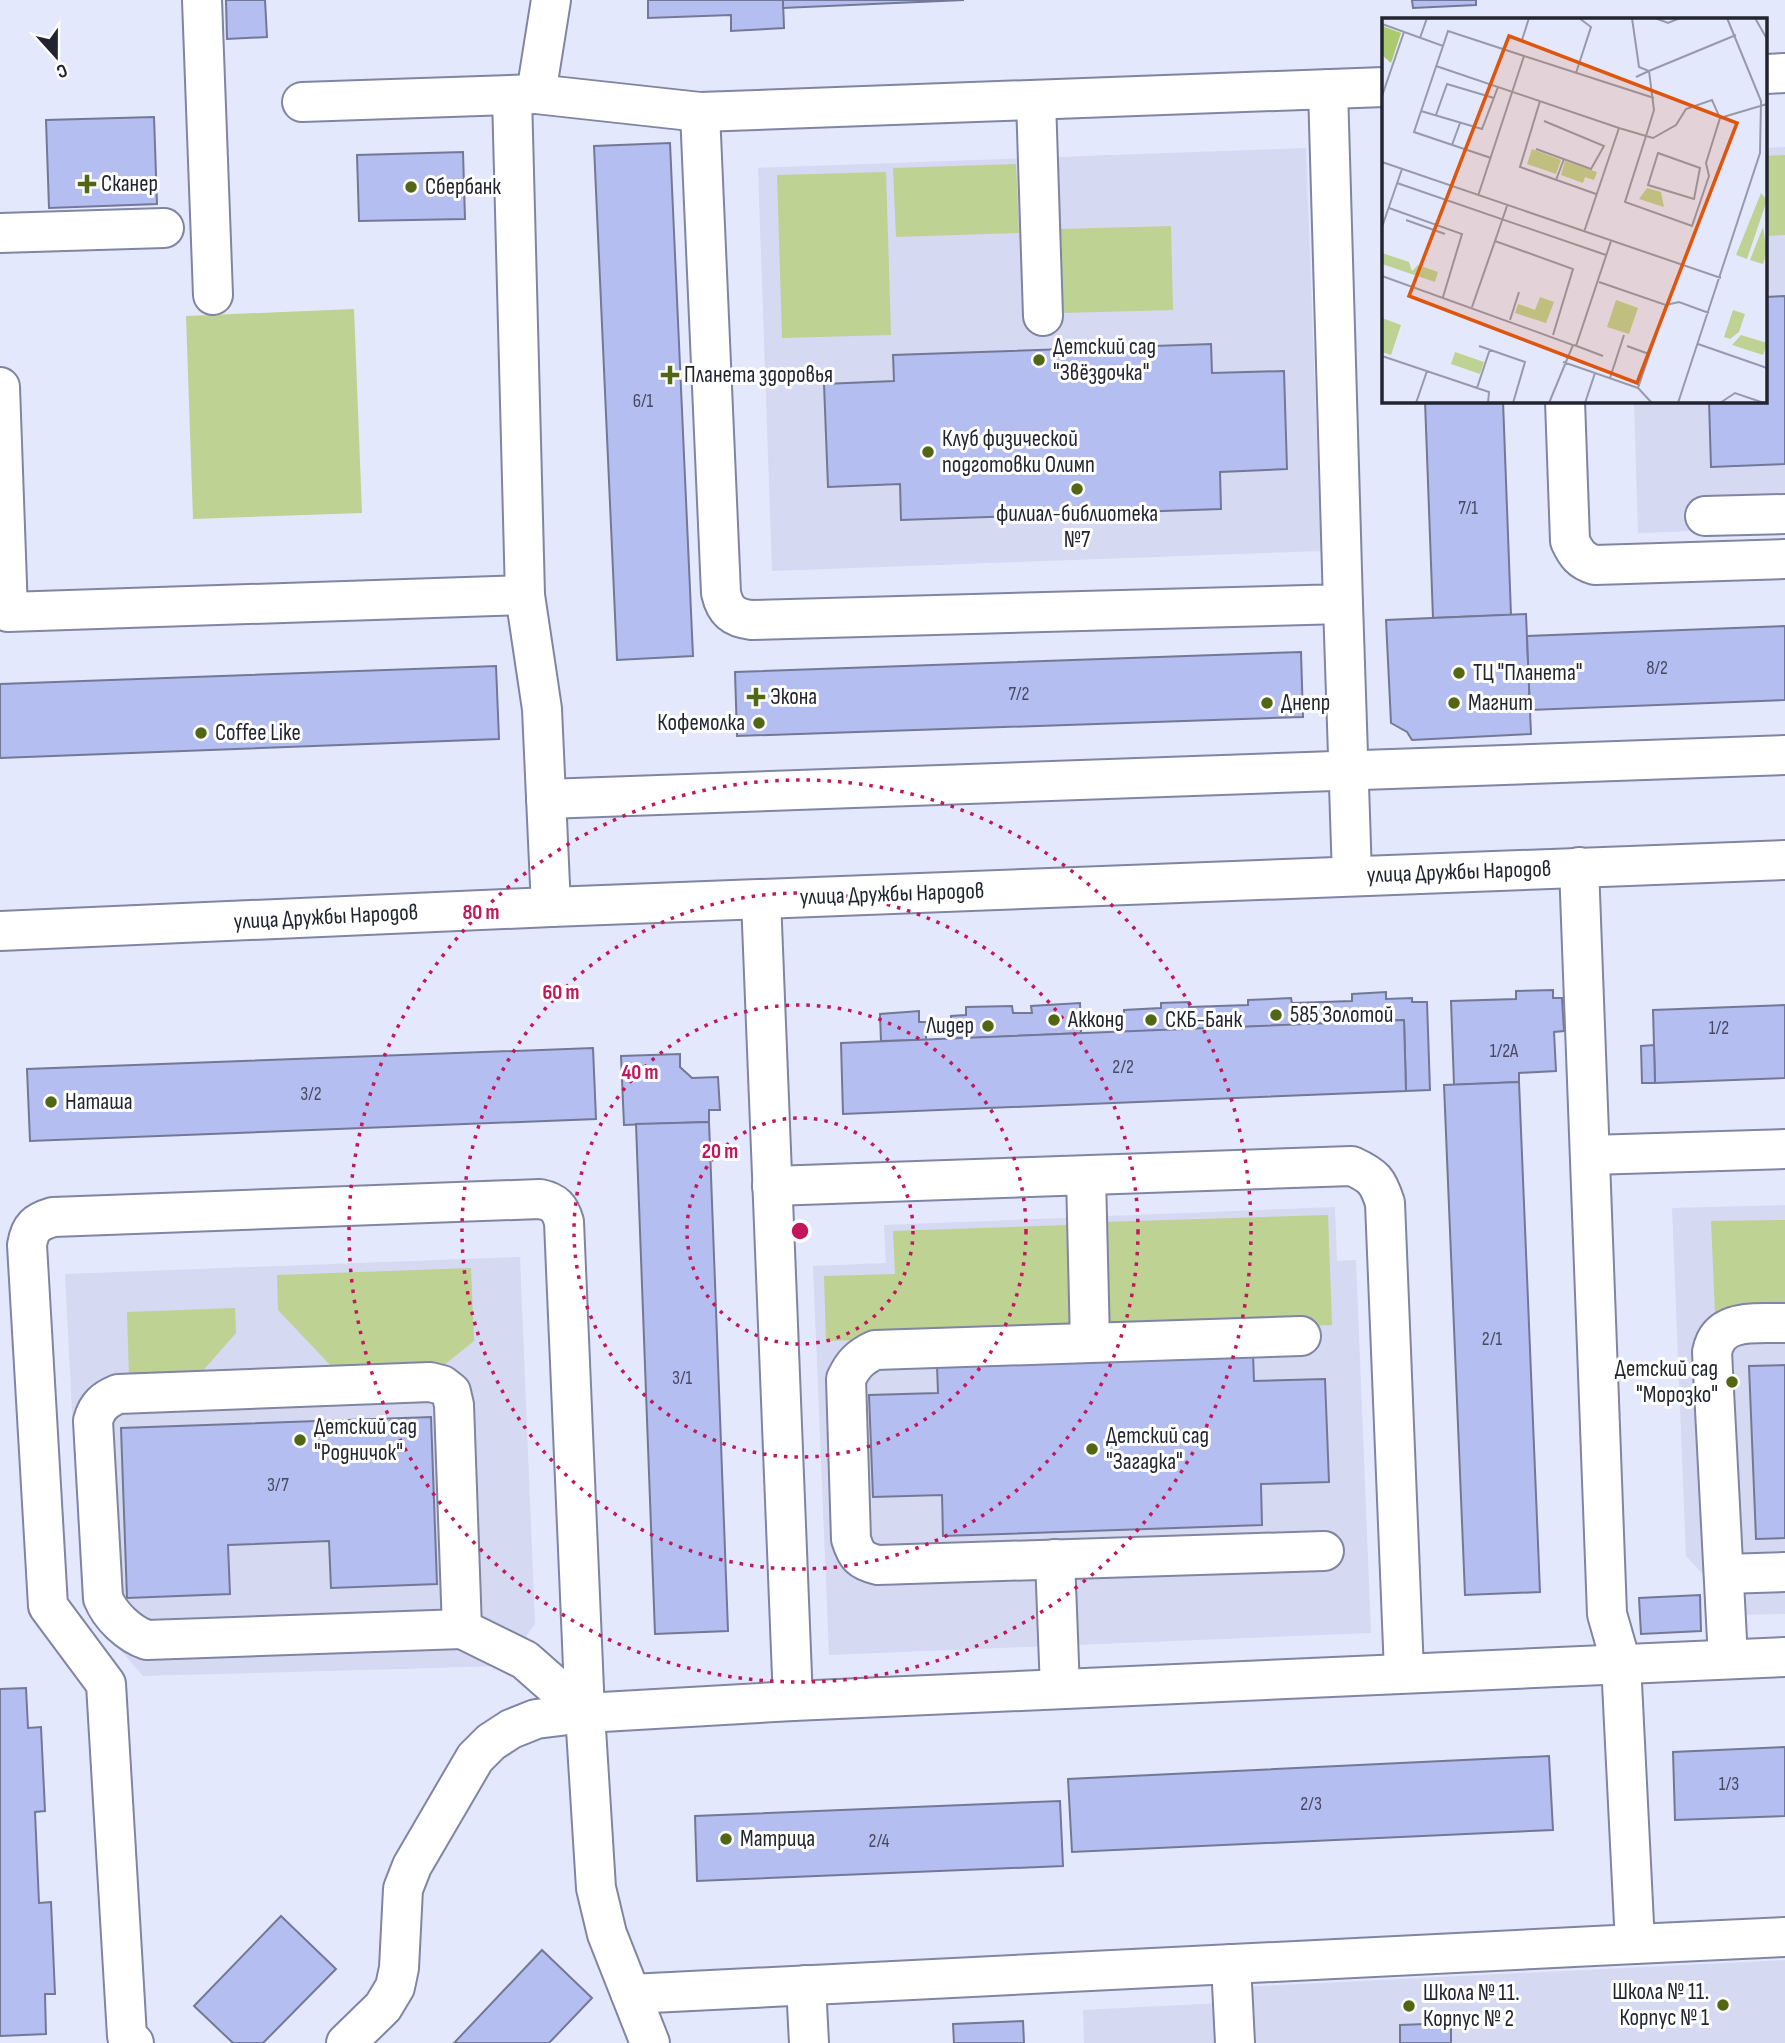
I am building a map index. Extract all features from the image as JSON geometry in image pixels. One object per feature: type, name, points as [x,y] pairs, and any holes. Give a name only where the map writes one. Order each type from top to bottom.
[{"type":"street","points":[[202,0],[213,295]]},
{"type":"street","points":[[551,0],[524,95],[525,595],[542,709],[551,907]]},
{"type":"street","points":[[302,102],[524,95],[700,112],[1382,87]]},
{"type":"street","points":[[1328,89],[1352,876]]},
{"type":"street","points":[[1036,100],[1043,316]]},
{"type":"street","points":[[700,112],[721,593],[724,607],[736,618],[752,620],[1343,604]]},
{"type":"street","points":[[0,233],[164,228]]},
{"type":"street","points":[[0,387],[4,615],[525,595]]},
{"type":"street","points":[[1565,402],[1570,541],[1584,562],[1595,565],[1785,559]]},
{"type":"street","points":[[1705,516],[1785,514]]},
{"type":"street","points":[[545,799],[1785,755]]},
{"type":"street","name":"улица Дружбы Народов","points":[[0,931],[1785,860]]},
{"type":"street","points":[[1579,867],[1607,1614],[1621,1663],[1635,1944]]},
{"type":"street","points":[[761,899],[793,1701]]},
{"type":"street","points":[[1590,1155],[1785,1149]]},
{"type":"street","points":[[772,1186],[1352,1166],[1368,1173],[1378,1184],[1385,1203],[1404,1672]]},
{"type":"street","points":[[1086,1176],[1090,1342]]},
{"type":"street","points":[[126,2041],[106,1684],[48,1606],[27,1245],[29,1232],[37,1221],[53,1217],[540,1199],[551,1201],[561,1210],[564,1222],[585,1713],[596,1888],[607,1934],[650,2043]]},
{"type":"street","points":[[1728,1659],[1712,1352],[1715,1338],[1735,1325],[1785,1323]]},
{"type":"street","points":[[1301,1336],[875,1350],[860,1357],[846,1379],[851,1539],[855,1553],[864,1561],[878,1565],[1324,1551]]},
{"type":"street","points":[[462,1629],[454,1405],[451,1392],[442,1385],[430,1382],[118,1394],[105,1400],[96,1410],[93,1421],[103,1598],[106,1607],[134,1636],[147,1640],[462,1629],[525,1660],[585,1713]]},
{"type":"street","points":[[1055,1559],[1060,1689]]},
{"type":"street","points":[[1724,1574],[1785,1572]]},
{"type":"street","points":[[346,2043],[383,2007],[395,1987],[399,1968],[403,1889],[412,1866],[475,1758],[491,1742],[510,1729],[536,1719],[585,1713],[793,1701],[1785,1657]]},
{"type":"street","points":[[631,1994],[1785,1937]]},
{"type":"street","points":[[1231,1964],[1235,2043]]},
{"type":"street","points":[[806,1985],[809,2043]]},
{"type":"shaded area","points":[[1785,147],[1785,528],[1638,533],[1634,402],[1768,402],[1768,148]]},
{"type":"shaded area","name":"Детский сад \"Звёздочка\"","points":[[1306,148],[1321,551],[772,571],[758,168]]},
{"type":"shaded area","name":"Детский сад \"Морозко\"","points":[[1785,1205],[1785,1614],[1741,1615],[1686,1556],[1672,1208]]},
{"type":"shaded area","name":"Детский сад \"Загадка\"","points":[[1335,1207],[1337,1261],[1356,1260],[1371,1633],[829,1655],[813,1266],[886,1263],[884,1225]]},
{"type":"shaded area","name":"Детский сад \"Родничок\"","points":[[520,1257],[535,1624],[505,1666],[143,1676],[82,1606],[65,1274]]},
{"type":"shaded area","name":"Школа № 11. Корпус № 2","points":[[1785,1960],[1785,2043],[1084,2043],[1083,2010],[1241,2002],[1241,1987]]},
{"type":"green space","points":[[1785,155],[1785,235],[1768,236],[1768,156]]},
{"type":"green space","points":[[1016,164],[1019,233],[896,237],[893,168]]},
{"type":"green space","points":[[886,172],[891,335],[782,338],[777,175]]},
{"type":"green space","points":[[1171,226],[1173,310],[1063,313],[1061,229]]},
{"type":"green space","points":[[354,309],[362,513],[193,519],[186,316]]},
{"type":"green space","points":[[1328,1215],[1332,1325],[1106,1332],[1103,1222]]},
{"type":"green space","points":[[1785,1220],[1785,1310],[1715,1313],[1711,1221]]},
{"type":"green space","points":[[1068,1225],[1072,1333],[826,1341],[824,1276],[895,1274],[893,1231]]},
{"type":"green space","points":[[471,1268],[474,1341],[444,1365],[334,1369],[278,1310],[277,1275]]},
{"type":"green space","points":[[235,1308],[236,1333],[200,1374],[129,1377],[127,1312]]},
{"type":"building","points":[[226,0],[265,0],[267,37],[227,39]]},
{"type":"building","points":[[648,0],[783,0],[784,28],[731,31],[731,15],[648,18]]},
{"type":"building","points":[[783,0],[964,0],[783,8]]},
{"type":"building","points":[[1412,0],[1476,0],[1476,5],[1413,8]]},
{"type":"building","points":[[154,117],[157,204],[49,208],[46,120]]},
{"type":"building","points":[[670,143],[693,656],[617,660],[594,146]]},
{"type":"building","name":"Сбербанк","points":[[463,152],[465,219],[359,221],[357,155]]},
{"type":"building","points":[[1785,296],[1785,464],[1711,467],[1709,402],[1768,402],[1768,297]]},
{"type":"building","points":[[1211,344],[1212,373],[1284,371],[1287,469],[1220,472],[1221,509],[901,520],[900,484],[828,487],[824,384],[894,381],[893,355]]},
{"type":"building","points":[[1425,402],[1503,402],[1511,615],[1433,618]]},
{"type":"building","name":"ТЦ \"Планета\"","points":[[1526,614],[1531,734],[1412,740],[1407,732],[1391,723],[1386,620]]},
{"type":"building","points":[[1785,626],[1785,700],[1530,710],[1527,636]]},
{"type":"building","points":[[1301,652],[1303,717],[737,736],[735,672]]},
{"type":"building","points":[[496,666],[499,739],[0,758],[0,684]]},
{"type":"building","points":[[1553,990],[1553,998],[1562,998],[1564,1031],[1554,1032],[1556,1071],[1519,1073],[1519,1082],[1454,1085],[1451,1001],[1516,999],[1516,991]]},
{"type":"building","points":[[1386,992],[1386,999],[1412,998],[1412,1002],[1427,1002],[1430,1090],[1406,1091],[1404,1020],[1124,1032],[1124,1010],[1161,1008],[1161,1003],[1189,1002],[1189,1007],[1248,1005],[1248,1000],[1291,998],[1292,1003],[1352,1001],[1352,994]]},
{"type":"building","points":[[1080,1003],[1081,1033],[952,1039],[951,1016],[966,1015],[966,1007],[1012,1006],[1013,1013],[1032,1013],[1031,1006]]},
{"type":"building","points":[[1785,1005],[1785,1078],[1655,1083],[1653,1010]]},
{"type":"building","points":[[919,1011],[919,1022],[926,1022],[926,1040],[881,1041],[880,1014]]},
{"type":"building","points":[[1404,1020],[1406,1091],[843,1114],[841,1043]]},
{"type":"building","points":[[1654,1045],[1655,1083],[1642,1083],[1641,1046]]},
{"type":"building","points":[[593,1048],[596,1119],[30,1141],[27,1069]]},
{"type":"building","points":[[680,1054],[680,1067],[692,1078],[718,1077],[720,1110],[709,1110],[709,1122],[624,1125],[621,1056]]},
{"type":"building","points":[[1519,1082],[1540,1592],[1465,1595],[1444,1085]]},
{"type":"building","points":[[709,1122],[728,1631],[655,1634],[636,1124]]},
{"type":"building","points":[[1253,1354],[1254,1381],[1325,1379],[1329,1482],[1261,1484],[1262,1525],[943,1536],[942,1495],[873,1497],[869,1395],[938,1393],[937,1365]]},
{"type":"building","points":[[1785,1365],[1785,1538],[1756,1539],[1749,1366]]},
{"type":"building","points":[[431,1417],[437,1584],[331,1588],[329,1541],[228,1545],[230,1594],[127,1598],[121,1428]]},
{"type":"building","points":[[1700,1595],[1701,1631],[1641,1634],[1639,1598]]},
{"type":"building","points":[[26,1688],[28,1728],[41,1727],[45,1811],[35,1812],[39,1903],[51,1902],[55,1994],[45,1994],[46,2034],[0,2036],[0,1689]]},
{"type":"building","points":[[1785,1747],[1785,1816],[1675,1820],[1673,1752]]},
{"type":"building","points":[[1549,1756],[1553,1830],[1072,1852],[1068,1779]]},
{"type":"building","points":[[1060,1801],[1063,1866],[697,1881],[695,1816]]},
{"type":"building","points":[[281,1916],[336,1969],[263,2043],[233,2043],[194,2006]]},
{"type":"building","points":[[542,1950],[592,1998],[549,2043],[454,2043]]},
{"type":"building","points":[[1023,2021],[1024,2043],[954,2043],[953,2024]]},
{"type":"building","points":[[1451,2023],[1451,2043],[1400,2043],[1400,2025]]},
{"type":"place","name":"Сканер","points":[[87,184]]},
{"type":"place","name":"Сбербанк","points":[[411,187]]},
{"type":"place","name":"Детский сад \"Звёздочка\"","points":[[1039,360]]},
{"type":"place","name":"Планета здоровья","points":[[670,375]]},
{"type":"place","name":"Клуб физической подготовки Олимп","points":[[928,452]]},
{"type":"place","name":"филиал-библиотека №7","points":[[1077,489]]},
{"type":"place","name":"ТЦ \"Планета\"","points":[[1459,673]]},
{"type":"place","name":"Экона","points":[[756,697]]},
{"type":"place","name":"Днепр","points":[[1267,703]]},
{"type":"place","name":"Магнит","points":[[1454,703]]},
{"type":"place","name":"Кофемолка","points":[[759,723]]},
{"type":"place","name":"Coffee Like","points":[[201,733]]},
{"type":"place","name":"585 Золотой","points":[[1276,1015]]},
{"type":"place","name":"Акконд","points":[[1054,1020]]},
{"type":"place","name":"СКБ-Банк","points":[[1151,1020]]},
{"type":"place","name":"Лидер","points":[[988,1026]]},
{"type":"place","name":"Наташа","points":[[51,1102]]},
{"type":"place","name":"Детский сад \"Морозко\"","points":[[1732,1382]]},
{"type":"place","name":"Детский сад \"Родничок\"","points":[[300,1440]]},
{"type":"place","name":"Детский сад \"Загадка\"","points":[[1092,1449]]},
{"type":"place","name":"Матрица","points":[[726,1839]]},
{"type":"place","name":"Школа № 11. Корпус № 1","points":[[1723,2005]]},
{"type":"place","name":"Школа № 11. Корпус № 2","points":[[1409,2006]]}]
